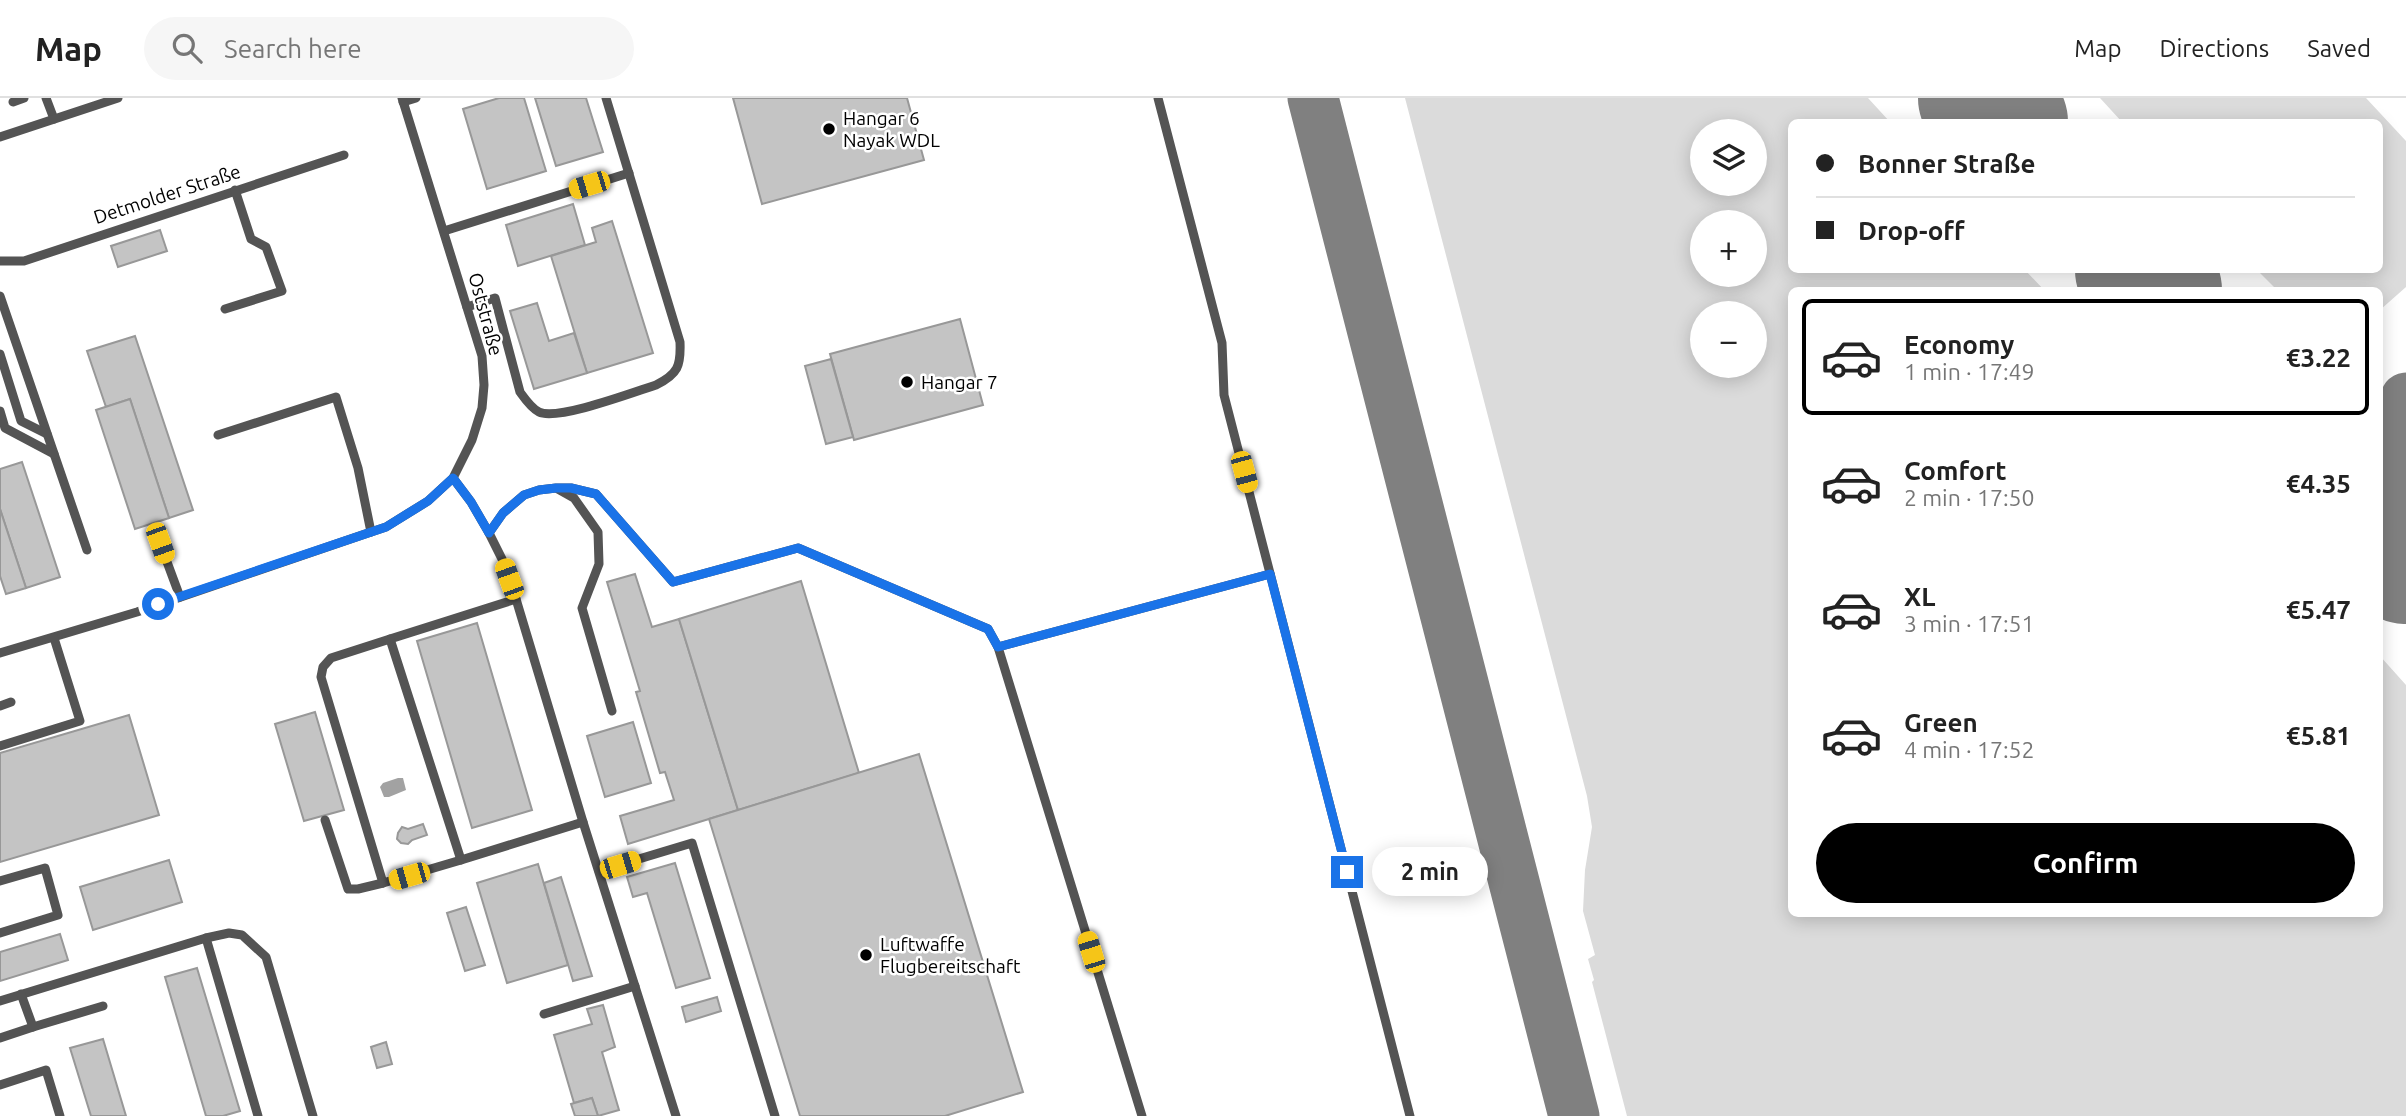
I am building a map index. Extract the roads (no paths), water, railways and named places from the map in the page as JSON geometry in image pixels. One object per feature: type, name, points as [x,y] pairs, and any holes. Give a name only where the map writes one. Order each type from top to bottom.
[{"type":"lane","points":[[13,102],[24,98]]},
{"type":"lane","points":[[46,98],[54,119]]},
{"type":"lane","points":[[0,136],[118,98]]},
{"type":"lane","points":[[402,100],[416,98]]},
{"type":"lane","points":[[467,307],[495,298],[520,392],[529,404],[540,412],[564,413],[656,385],[678,368],[681,357],[680,342],[607,98]]},
{"type":"lane","points":[[1158,98],[1222,343],[1224,395],[1410,1116]]},
{"type":"lane","name":"Oststraße","points":[[0,653],[180,597],[386,527],[428,501],[453,478],[472,440],[482,408],[482,356],[402,100]]},
{"type":"lane","name":"Detmolder Straße","points":[[0,261],[24,261],[344,155]]},
{"type":"lane","points":[[444,231],[629,173]]},
{"type":"lane","points":[[225,309],[282,291],[266,247],[251,239],[235,190]]},
{"type":"lane","points":[[0,296],[87,550]]},
{"type":"lane","points":[[0,354],[21,421],[47,434]]},
{"type":"lane","points":[[218,435],[336,397],[358,468],[371,532]]},
{"type":"lane","points":[[0,411],[5,428],[54,454]]},
{"type":"lane","points":[[453,478],[489,533],[502,559],[516,599],[676,1116]]},
{"type":"lane","points":[[556,488],[574,498],[598,532],[599,564],[582,608],[612,710]]},
{"type":"lane","points":[[489,533],[503,513],[524,495],[539,490],[571,488],[596,494],[673,582],[798,548],[988,629],[998,647],[1142,1116]]},
{"type":"lane","points":[[160,543],[180,597]]},
{"type":"lane","points":[[998,647],[1270,574]]},
{"type":"lane","points":[[383,883],[321,677],[323,667],[331,658],[516,599]]},
{"type":"lane","points":[[0,746],[80,721],[54,638]]},
{"type":"lane","points":[[390,639],[461,860]]},
{"type":"lane","points":[[0,706],[11,702]]},
{"type":"lane","points":[[325,820],[348,889],[383,883],[583,822]]},
{"type":"lane","points":[[599,871],[692,843],[775,1116]]},
{"type":"lane","points":[[0,881],[45,868],[58,915],[0,933]]},
{"type":"lane","points":[[0,1001],[206,939],[229,933],[242,935],[266,957],[313,1116]]},
{"type":"lane","points":[[206,939],[258,1116]]},
{"type":"lane","points":[[544,1014],[635,986]]},
{"type":"lane","points":[[21,994],[33,1027]]},
{"type":"lane","points":[[0,1038],[103,1006]]},
{"type":"lane","points":[[0,1085],[46,1070],[60,1116]]},
{"type":"place","name":"Hangar 6 Nayak WDL","points":[[829,129]]},
{"type":"place","name":"Hangar 7","points":[[907,382]]},
{"type":"place","name":"Luftwaffe Flugbereitschaft","points":[[866,955]]}]
